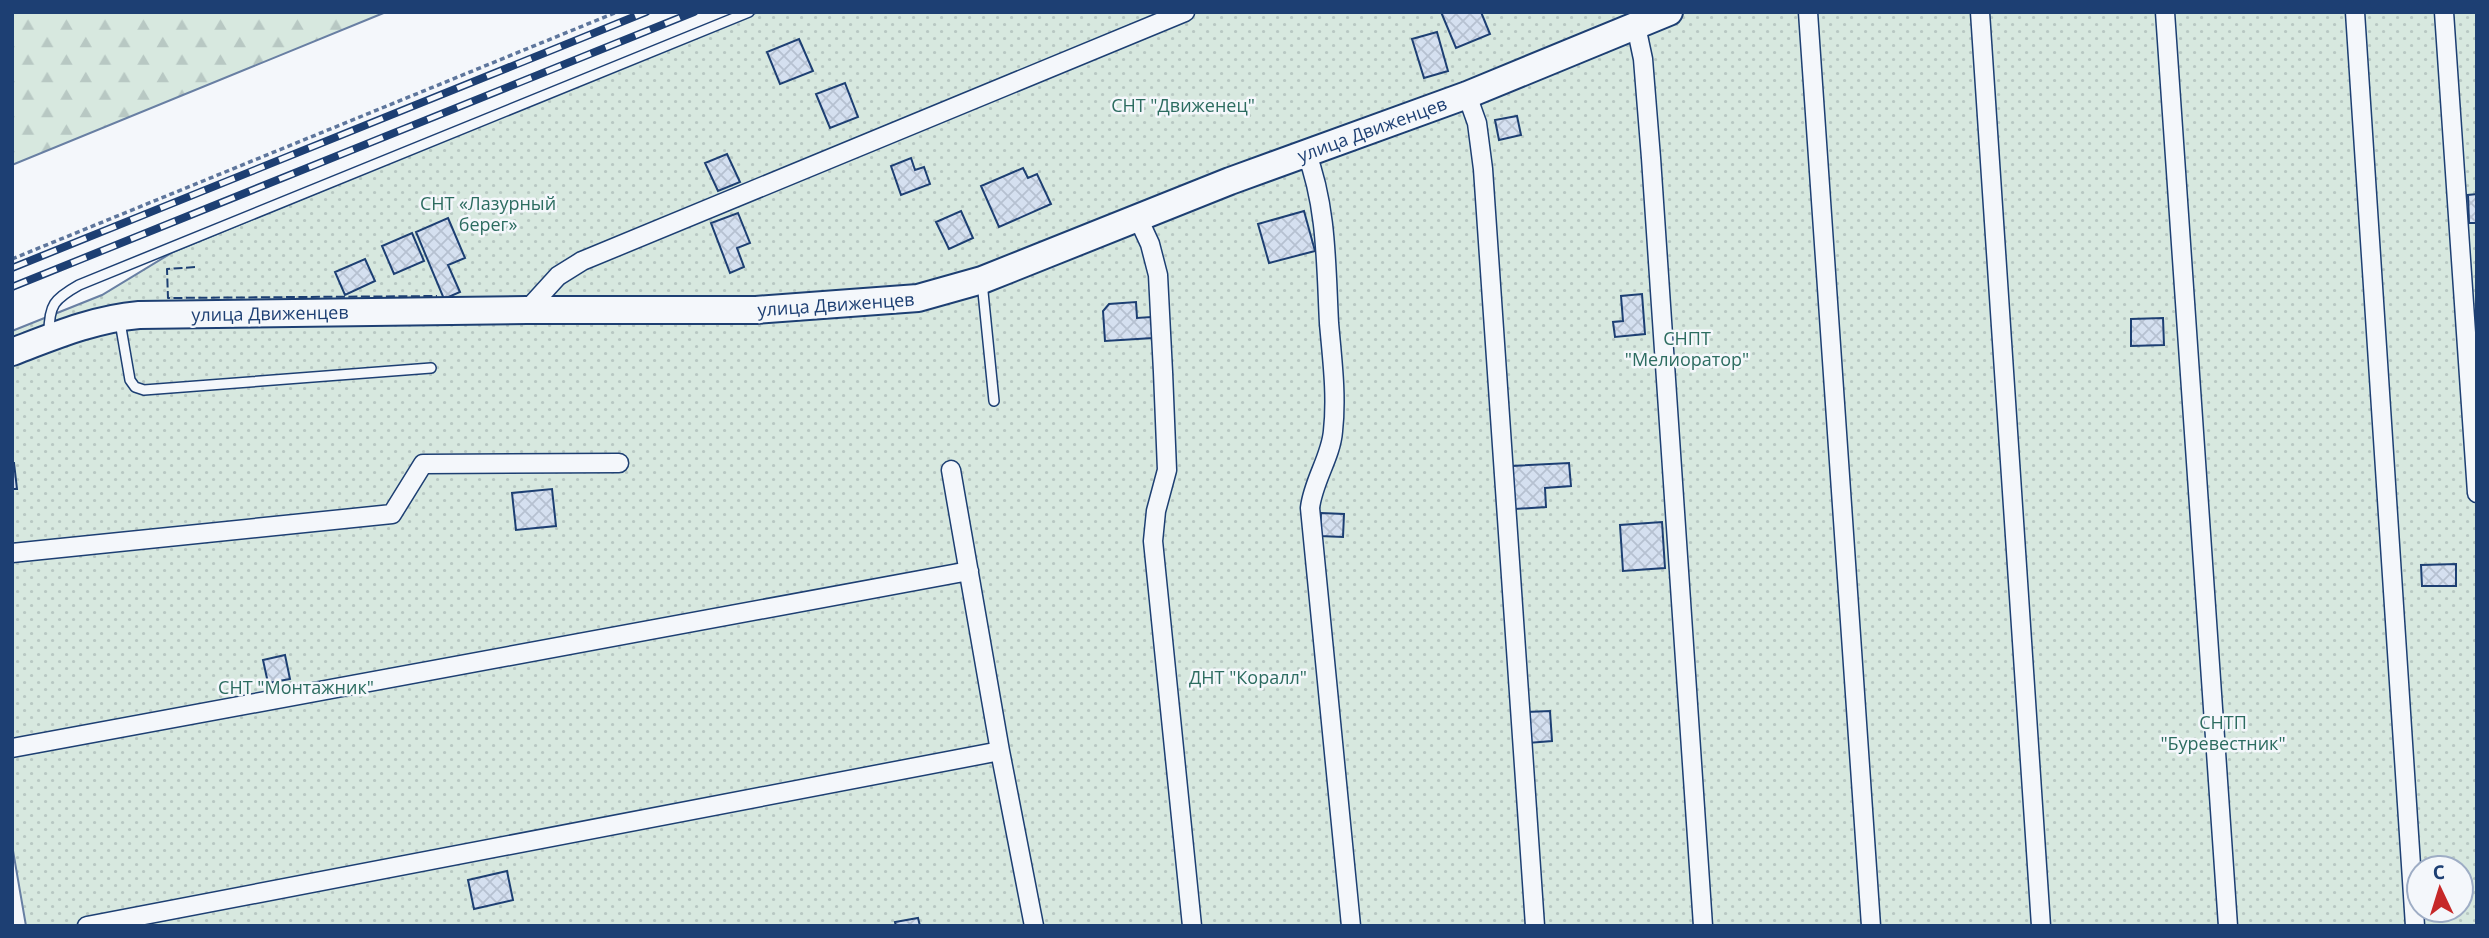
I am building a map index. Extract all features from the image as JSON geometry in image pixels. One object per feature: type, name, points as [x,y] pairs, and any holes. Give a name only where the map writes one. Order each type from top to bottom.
[{"type":"street","points":[[527,310],[553,281],[582,261],[1185,12]]},
{"type":"street","name":"улица Движенцев","points":[[12,352],[81,327],[119,317],[211,313],[756,310],[896,301],[982,281],[1306,152],[1467,95],[1669,12]]},
{"type":"street","points":[[1808,12],[1871,926]]},
{"type":"street","points":[[1980,12],[2041,926]]},
{"type":"street","points":[[2165,12],[2228,926]]},
{"type":"street","points":[[2355,12],[2415,926]]},
{"type":"street","points":[[2444,12],[2477,494]]},
{"type":"street","points":[[1636,26],[1643,59],[1650,146],[1703,926]]},
{"type":"street","points":[[1467,95],[1477,122],[1483,169],[1535,926]]},
{"type":"street","points":[[1306,152],[1318,187],[1321,209],[1334,429],[1310,508],[1351,926]]},
{"type":"street","points":[[1138,218],[1155,260],[1159,297],[1167,470],[1156,511],[1153,541],[1192,926]]},
{"type":"street","points":[[12,553],[392,514],[423,464],[619,463]]},
{"type":"street","points":[[951,470],[1000,751],[1034,926]]},
{"type":"street","points":[[12,748],[969,572]]},
{"type":"street","points":[[87,926],[1000,751]]},
{"type":"lane","points":[[49,338],[53,303],[79,285],[749,12]]},
{"type":"lane","points":[[982,281],[994,401]]},
{"type":"lane","points":[[119,317],[130,380],[135,387],[144,390],[431,368]]},
{"type":"path","points":[[12,259],[617,12]]},
{"type":"green space","points":[[12,12],[386,12],[12,165]]},
{"type":"green space","points":[[758,12],[2477,12],[2477,926],[26,926],[12,845],[12,331],[102,295],[173,252]]},
{"type":"building","points":[[1441,12],[1481,12],[1490,34],[1456,48]]},
{"type":"building","points":[[1437,32],[1448,71],[1424,78],[1412,39]]},
{"type":"building","points":[[799,39],[813,71],[780,84],[767,52]]},
{"type":"building","points":[[845,83],[858,117],[830,128],[816,94]]},
{"type":"building","points":[[1517,116],[1521,135],[1499,140],[1495,120]]},
{"type":"building","points":[[727,154],[740,182],[718,191],[705,163]]},
{"type":"building","points":[[911,158],[915,170],[924,167],[930,184],[901,195],[891,166]]},
{"type":"building","points":[[1023,168],[1028,178],[1037,174],[1051,204],[999,227],[981,186]]},
{"type":"building","points":[[2477,194],[2477,223],[2469,223],[2468,195]]},
{"type":"building","points":[[961,211],[973,238],[949,249],[936,222]]},
{"type":"building","points":[[1304,211],[1315,251],[1269,263],[1258,224]]},
{"type":"building","points":[[738,213],[750,243],[737,248],[744,267],[730,273],[711,223]]},
{"type":"building","points":[[448,218],[465,258],[448,265],[460,292],[444,299],[416,232]]},
{"type":"building","points":[[412,233],[424,261],[394,274],[382,246]]},
{"type":"building","points":[[365,259],[375,281],[345,295],[335,272]]},
{"type":"building","points":[[1642,294],[1645,334],[1615,337],[1613,322],[1623,321],[1621,296]]},
{"type":"building","points":[[1136,302],[1137,318],[1151,317],[1153,338],[1105,341],[1103,311],[1109,304]]},
{"type":"building","points":[[2163,318],[2164,345],[2131,346],[2131,319]]},
{"type":"building","points":[[14,463],[17,489],[12,489]]},
{"type":"building","points":[[1569,463],[1571,486],[1545,488],[1546,507],[1515,509],[1512,466]]},
{"type":"building","points":[[552,489],[556,526],[516,530],[512,493]]},
{"type":"building","points":[[1321,513],[1344,514],[1343,537],[1320,536]]},
{"type":"building","points":[[1662,522],[1665,568],[1623,571],[1620,525]]},
{"type":"building","points":[[2456,564],[2456,586],[2422,586],[2421,565]]},
{"type":"building","points":[[285,655],[290,679],[268,683],[263,660]]},
{"type":"building","points":[[1550,711],[1552,741],[1528,743],[1526,712]]},
{"type":"building","points":[[507,871],[513,900],[474,909],[468,880]]},
{"type":"building","points":[[918,918],[920,926],[896,926],[895,922]]},
{"type":"railway","points":[[12,268],[646,12]]},
{"type":"railway","points":[[12,287],[694,12]]},
{"type":"fence","points":[[195,267],[167,269],[168,298],[437,296]]},
{"type":"park label","name":"СНТ \"Движенец\"","points":[[1183,105]]},
{"type":"park label","name":"СНТ «Лазурный берег»","points":[[488,213]]},
{"type":"park label","name":"СНПТ \"Мелиоратор\"","points":[[1687,348]]},
{"type":"park label","name":"ДНТ \"Коралл\"","points":[[1248,677]]},
{"type":"park label","name":"СНТ \"Монтажник\"","points":[[296,687]]},
{"type":"park label","name":"СНТП \"Буревестник\"","points":[[2223,732]]}]
